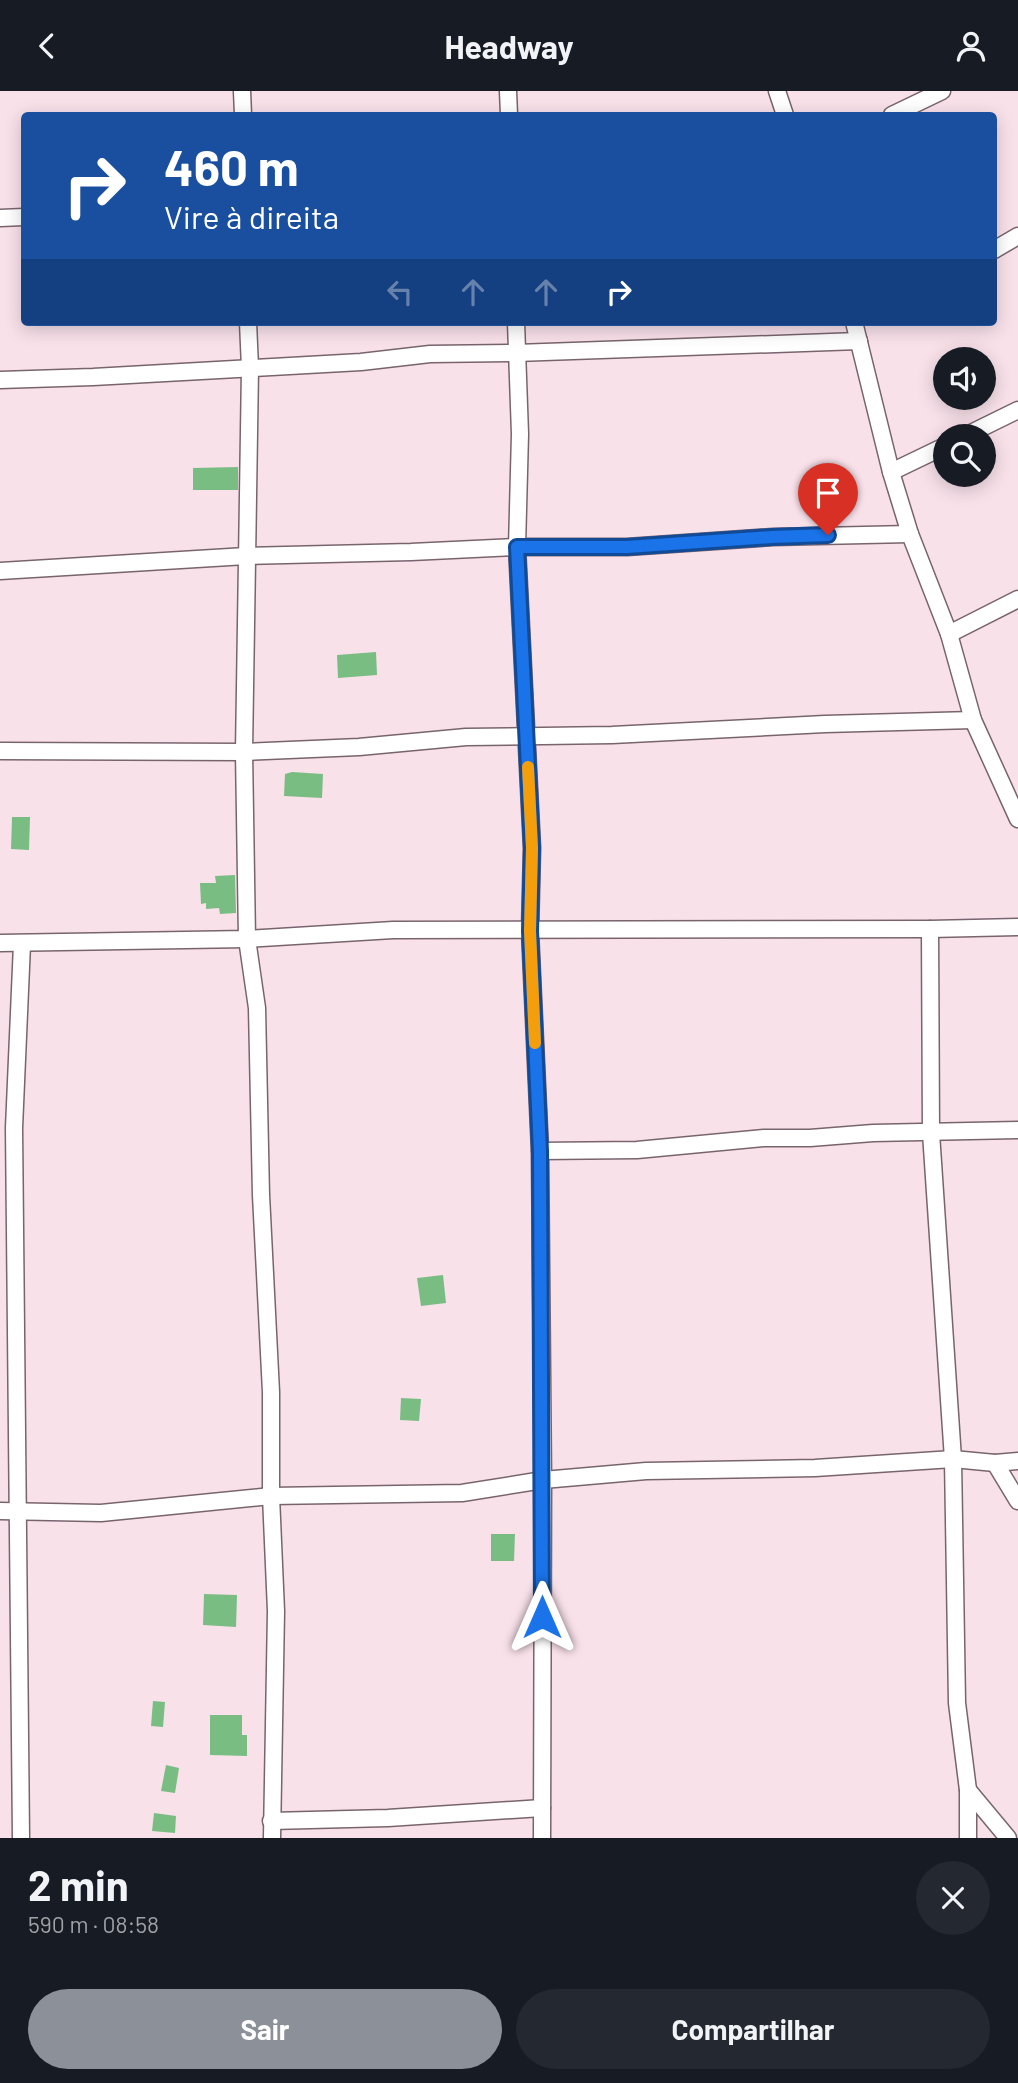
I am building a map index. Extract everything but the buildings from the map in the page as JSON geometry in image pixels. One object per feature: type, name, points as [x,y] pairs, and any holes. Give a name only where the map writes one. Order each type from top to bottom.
[{"type":"street","points":[[243,91],[243,112]]},
{"type":"street","points":[[508,91],[509,112]]},
{"type":"street","points":[[777,91],[784,112]]},
{"type":"street","points":[[898,112],[942,91]]},
{"type":"street","points":[[0,218],[21,217]]},
{"type":"street","points":[[997,248],[1018,236]]},
{"type":"street","points":[[248,326],[250,368],[244,752],[247,940],[257,1007],[261,1195],[271,1392],[271,1496],[276,1611],[272,1838]]},
{"type":"street","points":[[516,326],[520,434],[517,547],[532,848],[530,931],[540,1151],[542,1838]]},
{"type":"street","points":[[0,380],[361,362],[430,354],[516,353],[858,328],[891,472],[910,534],[949,634],[973,720],[1011,787],[1018,819]]},
{"type":"street","points":[[989,424],[1018,410]]},
{"type":"street","points":[[891,472],[933,452]]},
{"type":"street","points":[[0,571],[246,556],[517,547],[627,547],[772,537],[910,534]]},
{"type":"street","points":[[949,634],[1018,599]]},
{"type":"street","points":[[0,751],[244,752],[359,747],[466,737],[612,735],[825,724],[973,720]]},
{"type":"street","points":[[0,943],[247,940],[393,930],[1018,927]]},
{"type":"street","points":[[930,929],[931,1133],[953,1459],[957,1703],[968,1790],[968,1838]]},
{"type":"street","points":[[21,1838],[14,1128],[22,944]]},
{"type":"street","points":[[540,1151],[637,1150],[764,1138],[1018,1130]]},
{"type":"street","points":[[0,1511],[101,1513],[271,1496],[462,1493],[543,1480],[646,1471],[815,1468],[953,1459],[995,1463],[1018,1461]]},
{"type":"street","points":[[995,1463],[1018,1501]]},
{"type":"street","points":[[968,1790],[1008,1838]]},
{"type":"street","points":[[271,1821],[388,1818],[542,1808]]},
{"type":"slow traffic","points":[[528,767],[532,848],[530,931],[535,1043]]},
{"type":"route","points":[[542,1617],[540,1151],[530,931],[532,848],[517,547],[627,547],[828,535]]}]
